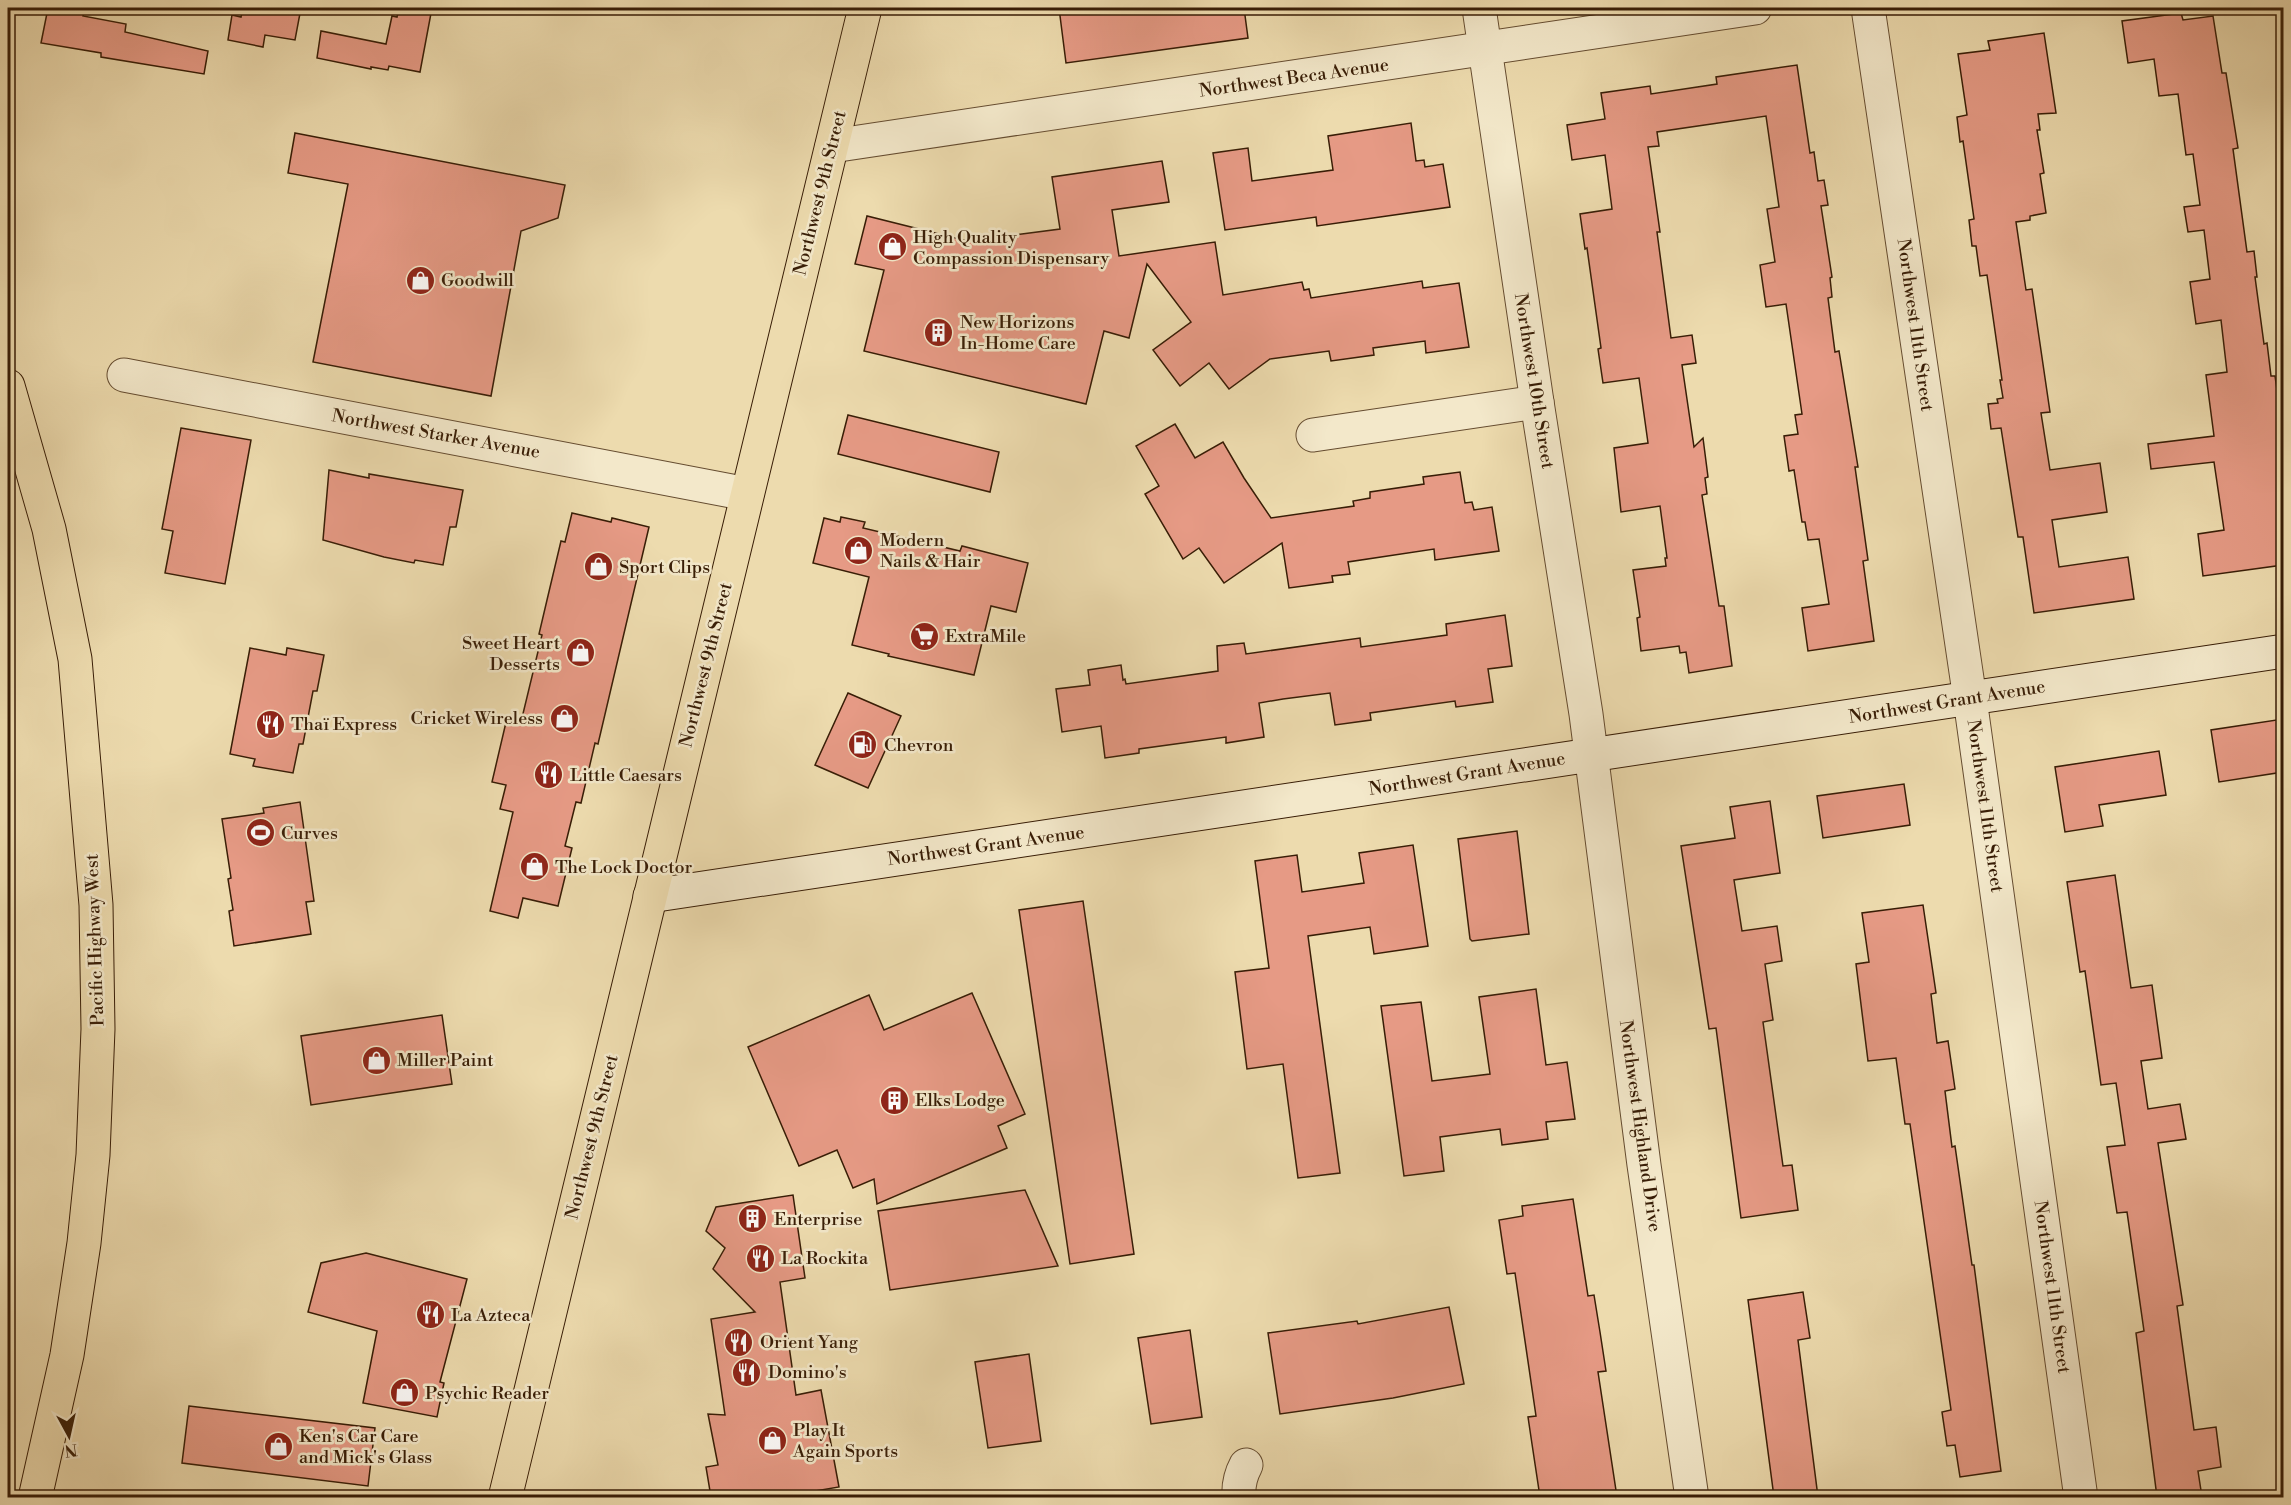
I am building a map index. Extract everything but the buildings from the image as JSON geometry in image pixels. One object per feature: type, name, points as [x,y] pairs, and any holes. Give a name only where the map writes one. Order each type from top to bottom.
[{"type":"main road","name":"Northwest 9th Street","points":[[505,1497],[865,8]]},
{"type":"main road","name":"Pacific Highway West","points":[[8,386],[49,529],[75,659],[96,927],[98,1029],[93,1155],[84,1243],[67,1355],[35,1497]]},
{"type":"street","name":"Northwest 10th Street","points":[[1479,8],[1591,755]]},
{"type":"street","name":"Northwest Beca Avenue","points":[[832,146],[1755,8]]},
{"type":"street","name":"Northwest 11th Street","points":[[1868,8],[1970,699],[2081,1497]]},
{"type":"street","name":"Northwest Starker Avenue","points":[[124,375],[747,494]]},
{"type":"street","points":[[1313,435],[1537,402]]},
{"type":"street","name":"Northwest Grant Avenue","points":[[650,896],[2283,651]]},
{"type":"street","name":"Northwest Highland Drive","points":[[1591,755],[1644,1165],[1692,1497]]},
{"type":"street","points":[[1239,1497],[1238,1486],[1246,1465]]},
{"type":"place","name":"High Quality Compassion Dispensary","points":[[892,247]]},
{"type":"place","name":"Goodwill","points":[[420,280]]},
{"type":"place","name":"New Horizons In-Home Care","points":[[939,332]]},
{"type":"place","name":"Modern Nails & Hair","points":[[859,550]]},
{"type":"place","name":"Sport Clips","points":[[598,567]]},
{"type":"place","name":"ExtraMile","points":[[924,636]]},
{"type":"place","name":"Sweet Heart Desserts","points":[[581,653]]},
{"type":"place","name":"Cricket Wireless","points":[[564,718]]},
{"type":"place","name":"Thaï Express","points":[[270,724]]},
{"type":"place","name":"Chevron","points":[[863,745]]},
{"type":"place","name":"Little Caesars","points":[[549,775]]},
{"type":"place","name":"Curves","points":[[260,833]]},
{"type":"place","name":"The Lock Doctor","points":[[534,867]]},
{"type":"place","name":"Miller Paint","points":[[376,1060]]},
{"type":"place","name":"Elks Lodge","points":[[894,1100]]},
{"type":"place","name":"Enterprise","points":[[753,1219]]},
{"type":"place","name":"La Rockita","points":[[760,1258]]},
{"type":"place","name":"La Azteca","points":[[430,1315]]},
{"type":"place","name":"Orient Yang","points":[[739,1342]]},
{"type":"place","name":"Domino's","points":[[747,1372]]},
{"type":"place","name":"Psychic Reader","points":[[404,1393]]},
{"type":"place","name":"Play It Again Sports","points":[[772,1440]]},
{"type":"place","name":"Ken's Car Care and Mick's Glass","points":[[278,1446]]}]
